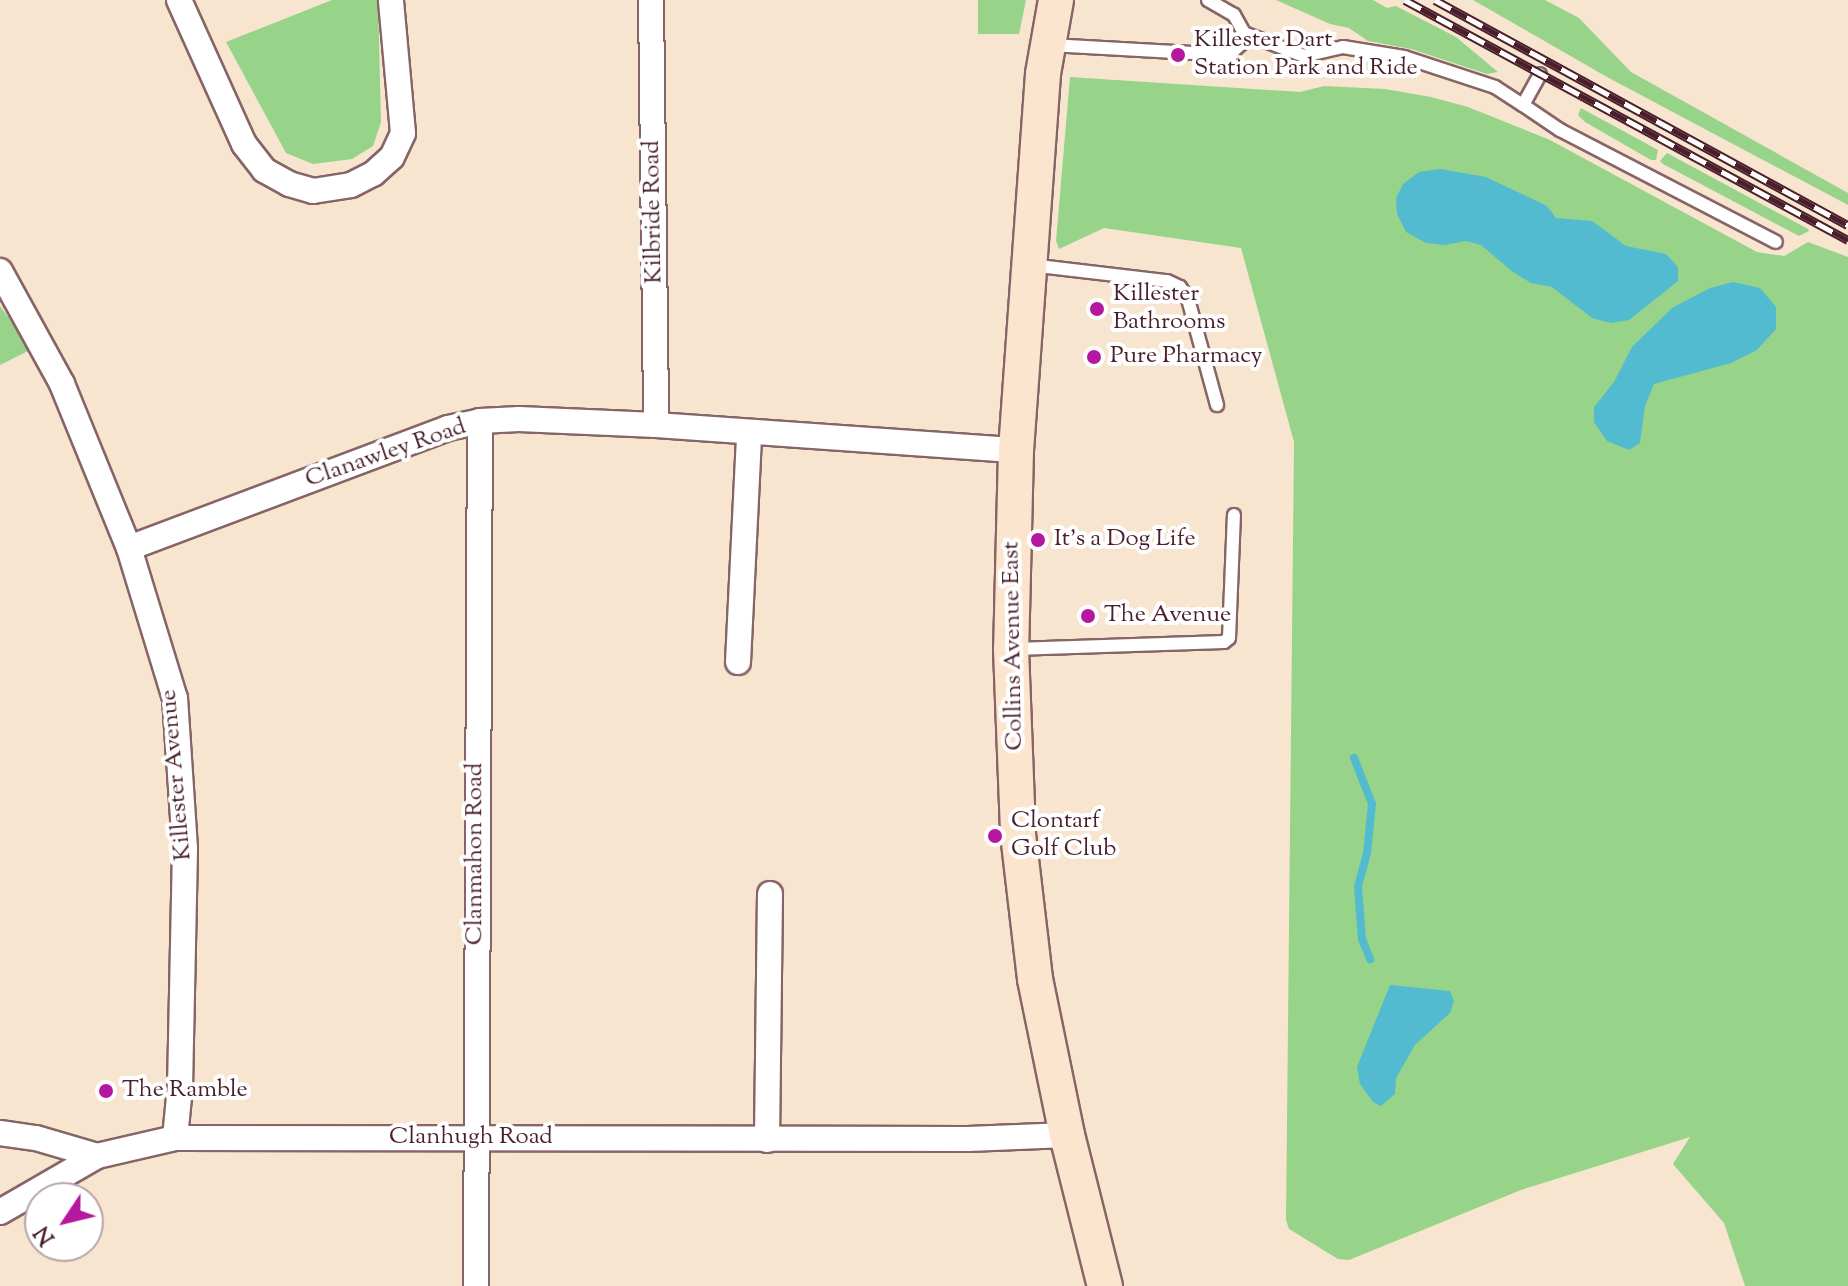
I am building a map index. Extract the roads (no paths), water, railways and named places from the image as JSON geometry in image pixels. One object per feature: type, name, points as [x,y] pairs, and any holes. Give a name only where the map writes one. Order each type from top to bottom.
[{"type":"main road","name":"Collins Avenue East","points":[[1056,0],[1046,45],[1027,265],[1016,450],[1011,649],[1018,834],[1035,979],[1067,1135],[1105,1286]]},
{"type":"street","points":[[179,0],[244,144],[264,170],[289,184],[313,191],[351,185],[373,174],[392,157],[403,133],[391,0]]},
{"type":"street","name":"Kilbride Road","points":[[651,0],[656,425]]},
{"type":"street","name":"Killester Avenue","points":[[0,271],[62,384],[129,548],[175,698],[185,849],[180,1087],[175,1138]]},
{"type":"street","name":"Clanawley Road","points":[[129,548],[448,428],[480,421],[519,419],[656,425],[1016,450]]},
{"type":"street","name":"Clanmahon Road","points":[[476,1286],[474,1138],[480,421]]},
{"type":"street","points":[[738,662],[749,433]]},
{"type":"street","points":[[767,1140],[770,894]]},
{"type":"street","points":[[0,1133],[36,1138],[97,1156]]},
{"type":"street","name":"Clanhugh Road","points":[[175,1138],[767,1140],[1067,1135]]},
{"type":"street","points":[[0,1212],[97,1156],[175,1138]]},
{"type":"lane","points":[[1208,0],[1234,15],[1244,33],[1304,56],[1343,47],[1404,57],[1495,87],[1560,130],[1776,242]]},
{"type":"lane","points":[[1046,45],[1229,55],[1241,44],[1244,33]]},
{"type":"lane","points":[[1523,105],[1540,74]]},
{"type":"lane","points":[[1027,265],[1167,281],[1180,287],[1188,299],[1217,405]]},
{"type":"lane","points":[[1011,649],[1224,642],[1229,638],[1234,515]]},
{"type":"water","points":[[1440,169],[1486,177],[1547,206],[1556,218],[1592,221],[1626,246],[1666,254],[1678,267],[1678,281],[1629,320],[1611,323],[1592,318],[1552,287],[1531,283],[1481,245],[1466,241],[1445,245],[1426,243],[1406,232],[1397,214],[1396,198],[1403,184],[1419,172]]},
{"type":"water","points":[[1733,282],[1760,288],[1776,307],[1776,329],[1757,350],[1731,363],[1654,384],[1645,406],[1640,443],[1629,450],[1607,441],[1594,422],[1594,407],[1614,382],[1632,347],[1672,308],[1710,288]]},
{"type":"water","points":[[1390,985],[1450,991],[1454,1001],[1450,1013],[1415,1045],[1396,1078],[1395,1094],[1381,1106],[1373,1102],[1360,1084],[1357,1067]]},
{"type":"waterway","points":[[1354,758],[1372,804],[1367,853],[1358,887],[1362,939],[1370,959]]},
{"type":"railway","points":[[1405,0],[1848,240]]},
{"type":"railway","points":[[1435,0],[1848,225]]},
{"type":"place","name":"Killester Dart Station Park and Ride","points":[[1178,55]]},
{"type":"place","name":"Killester Bathrooms","points":[[1097,309]]},
{"type":"place","name":"Pure Pharmacy","points":[[1094,357]]},
{"type":"place","name":"It’s a Dog Life","points":[[1038,540]]},
{"type":"place","name":"The Avenue","points":[[1088,616]]},
{"type":"place","name":"Clontarf Golf Club","points":[[995,836]]},
{"type":"place","name":"The Ramble","points":[[106,1091]]}]
